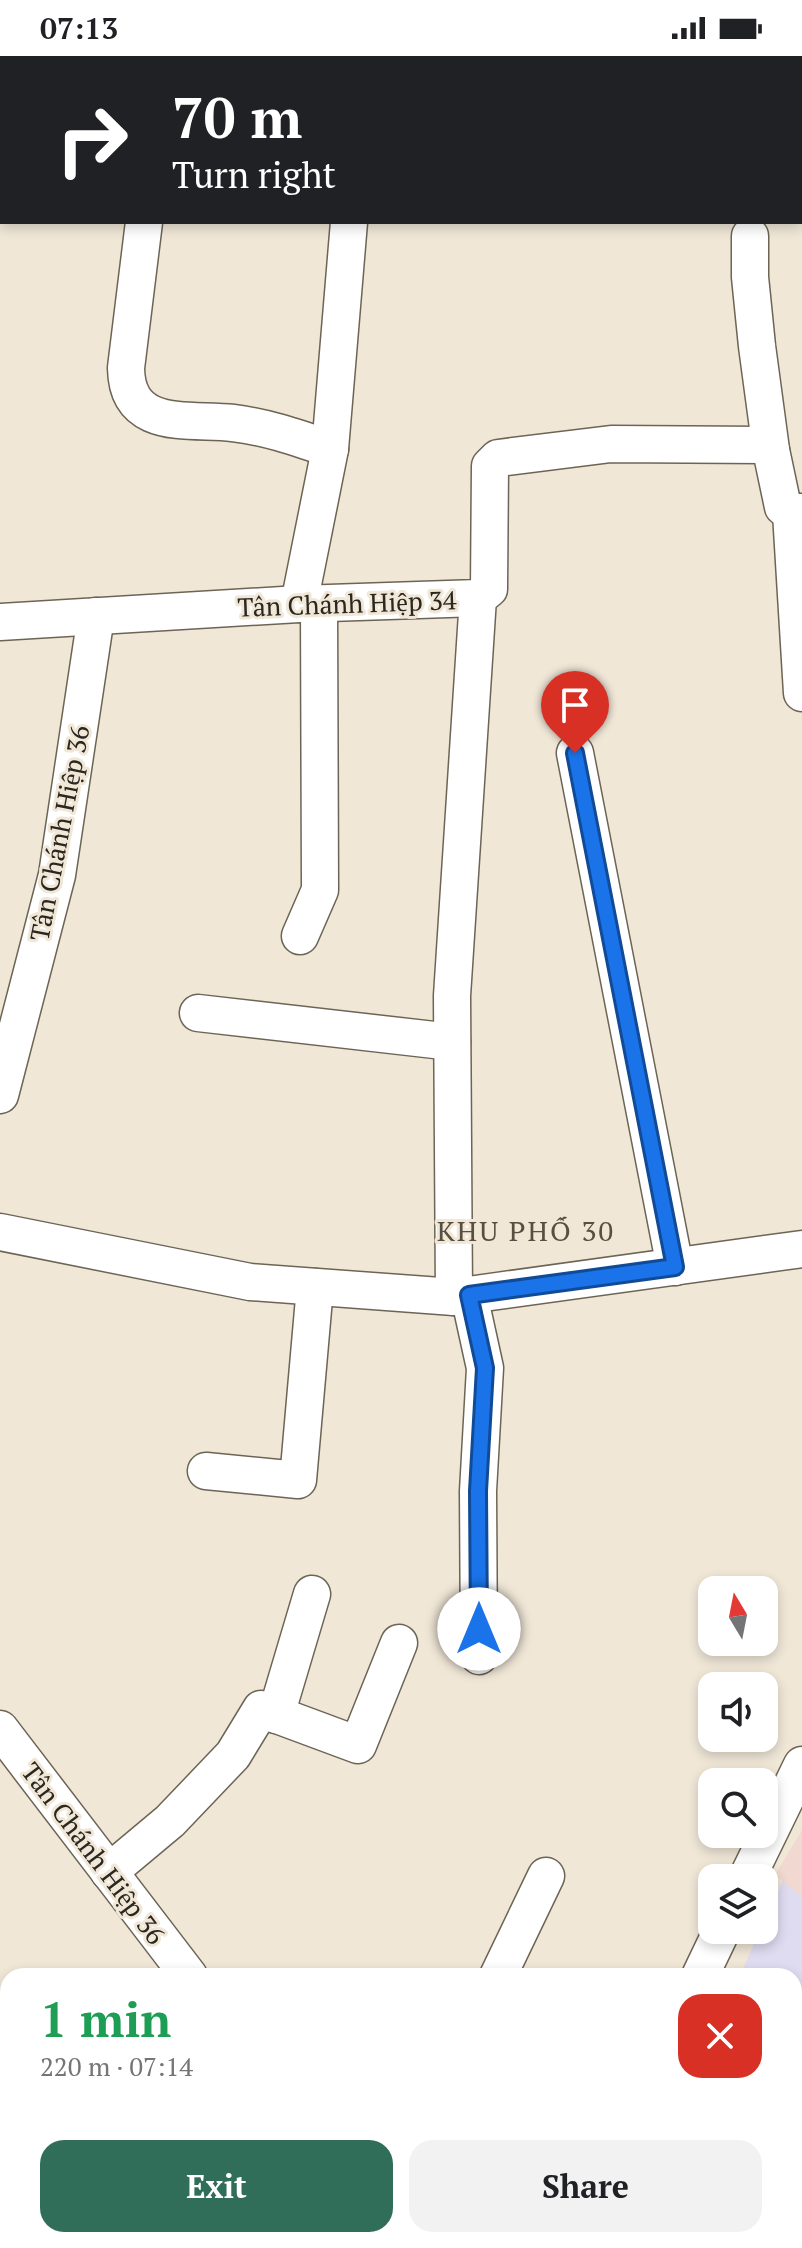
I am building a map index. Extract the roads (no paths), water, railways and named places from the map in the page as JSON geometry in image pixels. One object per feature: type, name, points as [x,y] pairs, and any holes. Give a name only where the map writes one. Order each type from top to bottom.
[{"type":"street","points":[[144,224],[126,368],[126,385],[132,397],[148,412],[172,421],[233,423],[286,433],[330,449]]},
{"type":"street","points":[[300,936],[320,890],[309,605],[330,449],[349,224]]},
{"type":"street","points":[[750,236],[753,304],[771,450],[783,507],[796,512],[802,693]]},
{"type":"street","name":"Tân Chánh Hiệp 34","points":[[0,622],[478,598],[489,589],[490,466],[498,458],[611,444],[765,445],[771,450]]},
{"type":"street","points":[[478,598],[452,996],[452,1042],[462,1296],[485,1368],[478,1491],[479,1656]]},
{"type":"street","name":"Tân Chánh Hiệp 36","points":[[0,1095],[57,875],[96,616]]},
{"type":"street","points":[[575,753],[675,1267]]},
{"type":"street","points":[[198,1013],[452,1042]]},
{"type":"street","points":[[0,1232],[250,1282],[462,1296],[802,1249]]},
{"type":"street","points":[[206,1471],[298,1480],[315,1287]]},
{"type":"street","points":[[276,1715],[312,1594]]},
{"type":"street","points":[[109,1872],[170,1821],[233,1755],[261,1709],[358,1745],[399,1643]]},
{"type":"street","name":"Tân Chánh Hiệp 36","points":[[0,1729],[183,1968]]},
{"type":"street","points":[[754,1864],[802,1765]]},
{"type":"street","points":[[502,1968],[546,1876]]},
{"type":"street","points":[[704,1968],[715,1944]]},
{"type":"district","name":"KHU PHỐ 30","points":[[526,1230]]}]
